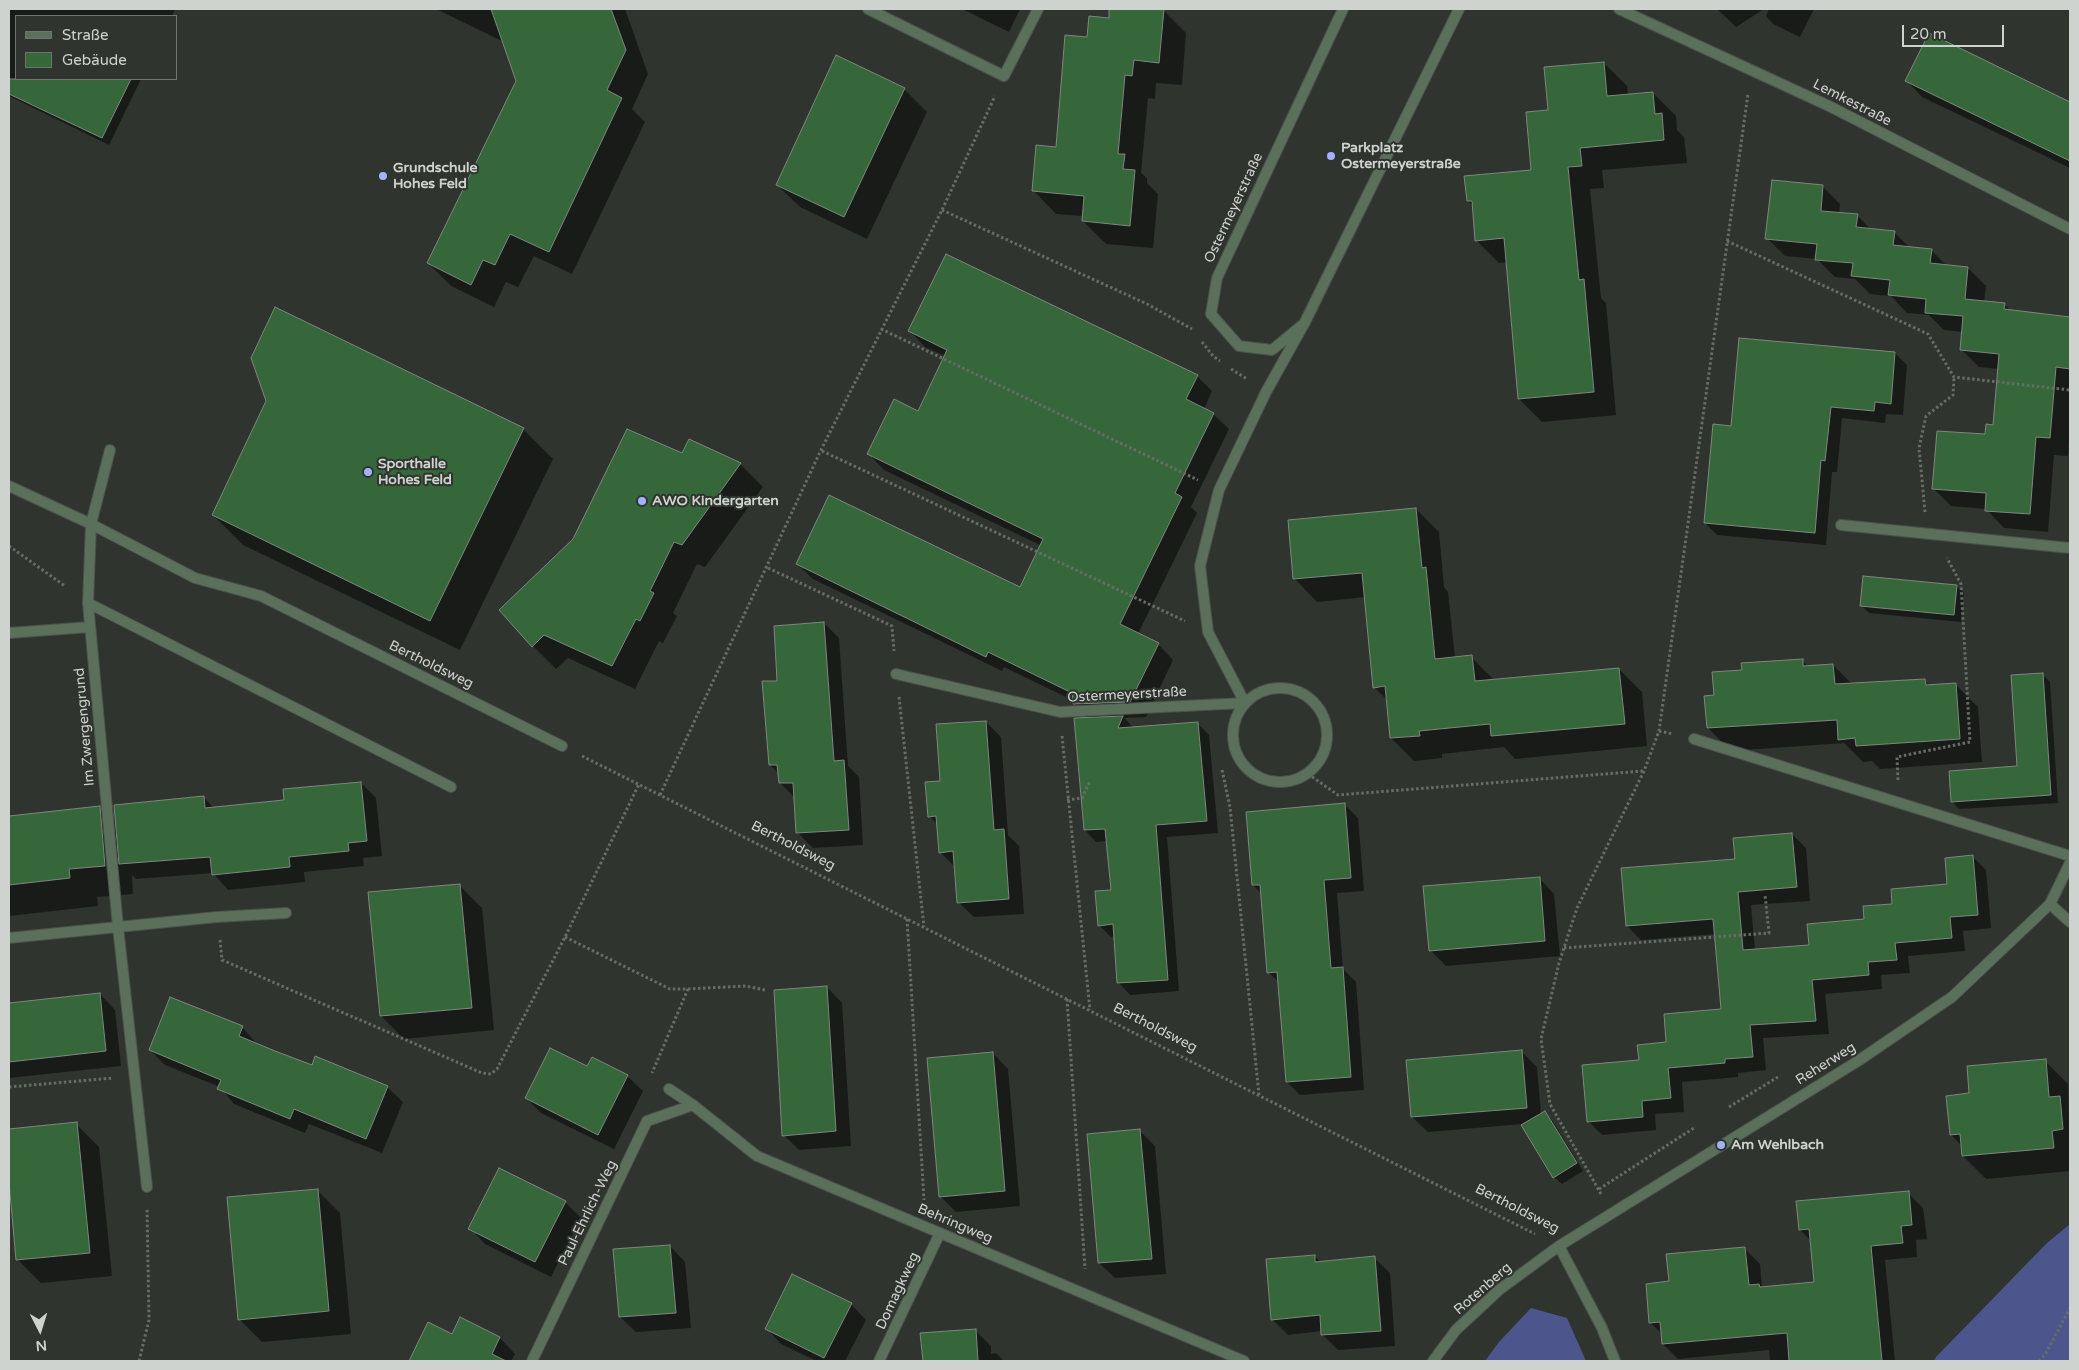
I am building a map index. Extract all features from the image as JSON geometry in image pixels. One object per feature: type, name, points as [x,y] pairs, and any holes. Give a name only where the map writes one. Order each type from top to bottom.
[{"type":"street","points":[[868,9],[1004,76],[1038,9]]},
{"type":"street","name":"Ostermeyerstraße","points":[[1305,322],[1272,350],[1239,346],[1211,314],[1217,278],[1343,9]]},
{"type":"street","name":"Ostermeyerstraße","points":[[1245,703],[1208,632],[1200,566],[1219,490],[1266,392],[1305,322],[1459,9]]},
{"type":"street","name":"Lemkestraße","points":[[1619,9],[1751,69],[2070,229]]},
{"type":"street","name":"Im Zwergengrund","points":[[110,450],[91,524],[88,603],[118,927],[146,1187]]},
{"type":"street","name":"Bertholdsweg","points":[[9,486],[91,524],[195,578],[261,596],[562,746]]},
{"type":"street","points":[[1841,525],[2070,548]]},
{"type":"street","points":[[88,603],[451,788]]},
{"type":"street","points":[[9,633],[90,627]]},
{"type":"street","name":"Ostermeyerstraße","points":[[896,674],[1060,712],[1245,703],[1254,696],[1273,688],[1299,691],[1316,704],[1323,715],[1328,736],[1322,758],[1308,774]]},
{"type":"street","points":[[1245,703],[1233,726],[1234,748],[1245,767],[1260,778],[1278,782],[1296,780],[1308,774]]},
{"type":"street","points":[[1694,739],[2070,856]]},
{"type":"street","name":"Reherweg","points":[[1559,1246],[1611,1212],[1858,1061],[1952,997],[2050,904],[2070,863]]},
{"type":"street","points":[[2050,904],[2070,922]]},
{"type":"street","points":[[9,938],[218,917],[286,913]]},
{"type":"street","name":"Behringweg","points":[[669,1089],[693,1105],[757,1156],[1087,1295],[1227,1358],[1244,1361]]},
{"type":"street","name":"Paul-Ehrlich-Weg","points":[[532,1361],[647,1120],[693,1105]]},
{"type":"street","name":"Domagkweg","points":[[879,1361],[940,1233]]},
{"type":"street","points":[[1559,1246],[1602,1328],[1615,1361]]},
{"type":"street","name":"Rotenberg","points":[[1433,1361],[1456,1330],[1499,1290],[1559,1246]]},
{"type":"path","points":[[1611,1212],[1550,1104],[1541,1039],[1564,948],[1577,908],[1644,771],[1659,731],[1751,69]]},
{"type":"path","points":[[660,795],[768,568],[821,450],[942,210],[1004,76]]},
{"type":"path","points":[[942,210],[1147,304],[1193,330],[1213,356],[1266,392]]},
{"type":"path","points":[[1727,241],[1928,334],[1954,377],[1953,396],[1926,416],[1919,448],[1924,508],[1934,534],[1961,584],[1970,742],[1896,757],[1900,803]]},
{"type":"path","points":[[881,329],[1219,490]]},
{"type":"path","points":[[1954,377],[2070,390]]},
{"type":"path","points":[[821,450],[1208,632]]},
{"type":"path","points":[[9,546],[88,603]]},
{"type":"path","points":[[768,568],[892,626],[924,927]]},
{"type":"path","points":[[1060,712],[1090,1011]]},
{"type":"path","name":"Bertholdsweg","points":[[562,746],[1559,1246]]},
{"type":"path","points":[[1222,770],[1230,807],[1259,1096]]},
{"type":"path","points":[[1308,774],[1338,795],[1644,771]]},
{"type":"path","points":[[1068,800],[1082,798],[1090,781]]},
{"type":"path","points":[[218,917],[222,960],[482,1073],[491,1074],[497,1069],[565,938],[639,784]]},
{"type":"path","points":[[1564,948],[1769,933],[1765,895]]},
{"type":"path","points":[[907,919],[925,1226]]},
{"type":"path","points":[[565,938],[670,989],[746,986],[765,990]]},
{"type":"path","points":[[669,1089],[650,1076],[688,989]]},
{"type":"path","points":[[1067,999],[1087,1295]]},
{"type":"path","points":[[9,1087],[135,1076]]},
{"type":"path","points":[[1729,1107],[1778,1077]]},
{"type":"path","points":[[1598,1189],[1694,1128]]},
{"type":"path","points":[[139,1361],[149,1320],[146,1187]]},
{"type":"path","points":[[2039,1361],[2045,1355],[2070,1308]]},
{"type":"shaded area","points":[[2070,1224],[2070,1361],[1934,1361],[2047,1243]]},
{"type":"shaded area","points":[[1531,1308],[1567,1318],[1586,1361],[1485,1361],[1499,1342]]},
{"type":"building","name":"Grundschule Hohes Feld","points":[[491,9],[611,9],[626,50],[607,90],[622,98],[549,252],[510,234],[495,265],[483,260],[471,285],[427,263],[516,81]]},
{"type":"building","points":[[1109,9],[1164,9],[1159,63],[1134,60],[1132,76],[1125,75],[1118,154],[1125,154],[1123,169],[1135,170],[1130,226],[1082,221],[1084,196],[1032,191],[1036,145],[1056,147],[1065,35],[1087,37],[1089,16],[1109,18]]},
{"type":"building","points":[[1929,33],[2070,102],[2070,161],[1905,81]]},
{"type":"building","points":[[836,55],[905,88],[844,217],[776,185]]},
{"type":"building","points":[[1604,62],[1607,96],[1653,92],[1655,114],[1662,113],[1664,140],[1580,148],[1582,166],[1568,167],[1579,280],[1584,279],[1594,392],[1518,399],[1504,238],[1475,241],[1472,201],[1467,201],[1464,176],[1531,170],[1526,112],[1548,110],[1544,67]]},
{"type":"building","points":[[9,79],[131,80],[102,138],[9,94]]},
{"type":"building","points":[[1772,180],[1823,185],[1821,211],[1858,214],[1856,227],[1895,231],[1893,245],[1932,249],[1930,263],[1968,267],[1965,299],[2005,303],[2004,309],[2070,317],[2070,369],[2056,367],[2050,438],[2036,437],[2030,514],[1985,511],[1986,493],[1932,489],[1937,431],[1985,434],[1986,424],[1993,425],[1999,354],[1960,350],[1963,316],[1925,313],[1926,299],[1888,295],[1890,280],[1851,276],[1853,263],[1815,260],[1817,244],[1765,239]]},
{"type":"building","points":[[946,254],[1198,375],[1186,399],[1214,413],[1175,493],[1182,497],[1120,624],[1159,643],[1130,702],[1073,704],[1072,693],[988,652],[986,657],[796,564],[829,495],[1020,587],[1043,539],[867,454],[894,399],[918,411],[947,350],[908,331]]},
{"type":"building","name":"Sporthalle Hohes Feld","points":[[275,307],[524,428],[430,621],[212,515],[266,401],[251,358]]},
{"type":"building","points":[[1739,338],[1895,352],[1891,404],[1875,402],[1874,411],[1831,407],[1825,461],[1821,460],[1815,533],[1704,523],[1713,424],[1731,426]]},
{"type":"building","points":[[627,429],[682,453],[689,439],[741,463],[682,545],[674,542],[650,591],[654,593],[640,621],[636,619],[612,666],[544,635],[532,647],[499,610],[573,539]]},
{"type":"building","points":[[1416,508],[1422,568],[1426,567],[1435,659],[1472,655],[1475,681],[1619,668],[1625,724],[1491,736],[1490,724],[1419,731],[1420,736],[1390,738],[1385,686],[1373,688],[1362,573],[1293,579],[1288,520]]},
{"type":"building","points":[[1863,576],[1957,585],[1954,615],[1860,606]]},
{"type":"building","points":[[824,622],[834,761],[844,760],[849,830],[796,833],[793,783],[779,783],[777,765],[769,765],[762,681],[777,681],[774,626]]},
{"type":"building","points":[[1803,659],[1803,666],[1833,664],[1835,684],[1925,679],[1926,685],[1956,683],[1960,739],[1856,746],[1855,738],[1838,740],[1837,720],[1707,728],[1704,696],[1714,695],[1712,672],[1742,670],[1741,663]]},
{"type":"building","points":[[2043,673],[2051,795],[1951,802],[1949,771],[2017,766],[2011,675]]},
{"type":"building","points":[[1123,716],[1118,728],[1198,722],[1207,821],[1156,825],[1168,980],[1117,983],[1113,924],[1098,926],[1095,891],[1111,890],[1105,829],[1084,830],[1074,718]]},
{"type":"building","points":[[986,721],[994,830],[1004,829],[1009,899],[957,903],[953,851],[939,853],[936,816],[928,817],[925,782],[940,781],[936,724]]},
{"type":"building","points":[[361,782],[367,841],[348,843],[349,851],[289,857],[290,867],[212,875],[210,857],[119,864],[114,805],[204,796],[205,808],[284,800],[283,789]]},
{"type":"building","points":[[1345,803],[1351,878],[1324,880],[1331,968],[1343,967],[1351,1077],[1286,1082],[1277,972],[1267,973],[1260,885],[1252,885],[1246,812]]},
{"type":"building","points":[[100,806],[105,866],[69,869],[70,878],[9,885],[9,816]]},
{"type":"building","points":[[1792,833],[1797,887],[1738,892],[1743,950],[1809,945],[1807,924],[1864,919],[1863,906],[1892,904],[1891,889],[1947,884],[1945,858],[1973,855],[1978,915],[1950,917],[1952,938],[1895,943],[1897,960],[1868,962],[1869,975],[1812,980],[1816,1021],[1750,1025],[1753,1057],[1725,1059],[1725,1063],[1668,1068],[1671,1098],[1642,1101],[1643,1117],[1587,1122],[1582,1065],[1639,1060],[1637,1045],[1666,1042],[1664,1014],[1721,1009],[1713,919],[1626,926],[1621,868],[1735,859],[1733,838]]},
{"type":"building","points":[[1540,877],[1545,941],[1429,951],[1423,886]]},
{"type":"building","points":[[460,884],[472,1008],[380,1016],[368,892]]},
{"type":"building","points":[[827,986],[836,1131],[782,1136],[774,990]]},
{"type":"building","points":[[100,993],[106,1051],[9,1062],[9,1003]]},
{"type":"building","points":[[170,997],[243,1026],[239,1036],[275,1051],[312,1065],[315,1056],[388,1086],[366,1139],[294,1109],[290,1119],[217,1089],[221,1080],[149,1050]]},
{"type":"building","points":[[550,1048],[587,1066],[592,1057],[628,1075],[598,1135],[525,1098]]},
{"type":"building","points":[[1522,1050],[1527,1108],[1411,1117],[1406,1060]]},
{"type":"building","points":[[993,1052],[1005,1191],[939,1197],[927,1058]]},
{"type":"building","points":[[2046,1059],[2049,1097],[2060,1096],[2063,1129],[2052,1131],[2054,1148],[1962,1156],[1960,1134],[1950,1135],[1946,1096],[1969,1093],[1967,1066]]},
{"type":"building","points":[[1545,1111],[1577,1163],[1553,1178],[1521,1125]]},
{"type":"building","points":[[77,1122],[90,1253],[16,1260],[9,1182],[9,1129]]},
{"type":"building","points":[[1140,1129],[1152,1259],[1098,1263],[1087,1134]]},
{"type":"building","points":[[499,1168],[566,1201],[535,1262],[468,1229]]},
{"type":"building","points":[[318,1189],[329,1311],[238,1320],[227,1197]]},
{"type":"building","points":[[1909,1191],[1912,1225],[1901,1226],[1903,1243],[1871,1246],[1882,1361],[1789,1361],[1787,1333],[1662,1344],[1660,1322],[1649,1323],[1646,1284],[1669,1281],[1666,1254],[1745,1247],[1749,1285],[1759,1284],[1760,1287],[1814,1282],[1809,1229],[1799,1230],[1796,1201]]},
{"type":"building","points":[[670,1245],[676,1313],[619,1317],[613,1249]]},
{"type":"building","points":[[1315,1255],[1315,1262],[1375,1256],[1381,1331],[1321,1335],[1320,1315],[1271,1320],[1266,1259]]},
{"type":"building","points":[[792,1274],[852,1303],[824,1358],[765,1329]]},
{"type":"building","points":[[460,1317],[500,1337],[492,1354],[506,1361],[409,1361],[428,1322],[452,1334]]},
{"type":"building","points":[[976,1329],[978,1361],[923,1361],[920,1333]]},
{"type":"place","name":"Parkplatz Ostermeyerstraße","points":[[1331,156]]},
{"type":"place","name":"Grundschule Hohes Feld","points":[[383,176]]},
{"type":"place","name":"Sporthalle Hohes Feld","points":[[368,472]]},
{"type":"place","name":"AWO Kindergarten","points":[[642,501]]},
{"type":"place","name":"Am Wehlbach","points":[[1721,1145]]}]
